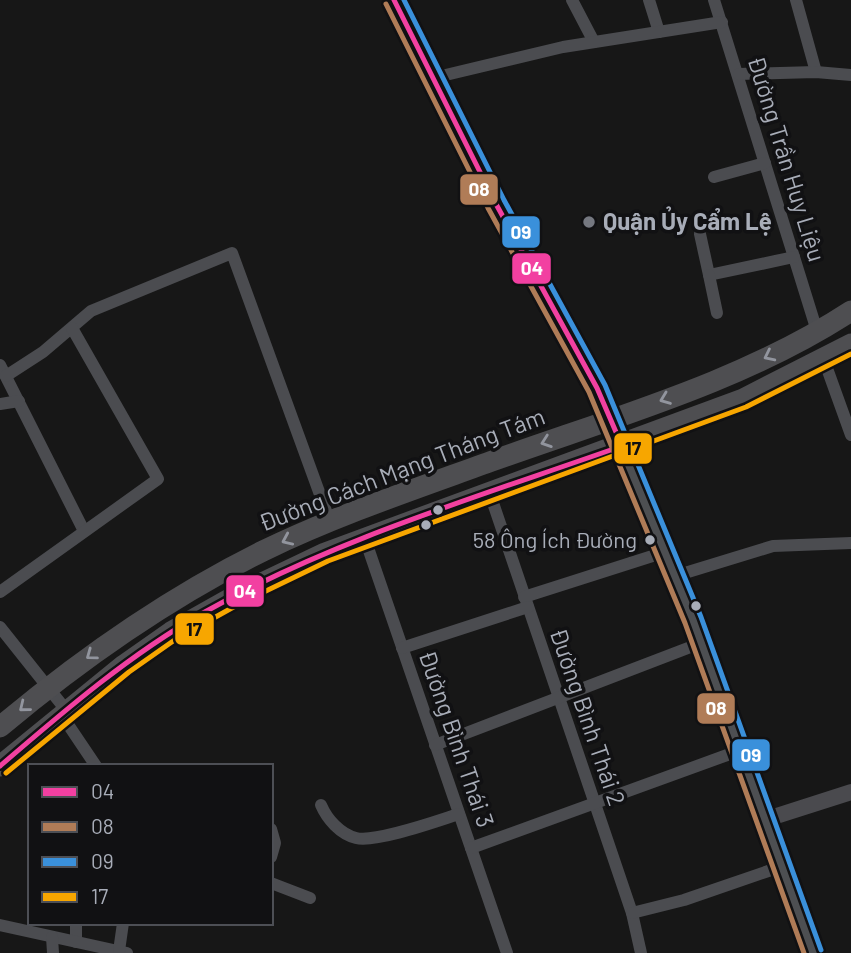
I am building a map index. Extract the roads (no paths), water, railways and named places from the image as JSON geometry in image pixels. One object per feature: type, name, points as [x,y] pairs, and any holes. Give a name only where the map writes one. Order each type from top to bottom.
[{"type":"highway","name":"Đường Cách Mạng Tháng Tám","points":[[0,727],[123,632],[184,593],[264,551],[330,522],[720,378],[817,331],[851,311]]},
{"type":"highway","name":"Đường Cách Mạng Tháng Tám","points":[[0,766],[64,712],[145,650],[204,612],[284,572],[365,539],[743,399],[851,344]]},
{"type":"main road","points":[[394,0],[622,446],[702,643],[813,953]]},
{"type":"main road","points":[[767,819],[851,792]]},
{"type":"street","points":[[572,0],[594,42]]},
{"type":"street","points":[[649,0],[659,32]]},
{"type":"street","name":"Đường Trần Huy Liệu","points":[[714,0],[817,331]]},
{"type":"street","points":[[796,0],[816,72]]},
{"type":"street","points":[[433,78],[594,42],[722,22]]},
{"type":"street","points":[[739,74],[816,72],[851,75]]},
{"type":"street","points":[[714,177],[765,163]]},
{"type":"street","points":[[700,234],[717,313]]},
{"type":"street","points":[[84,531],[3,370],[43,352],[91,311],[168,282],[229,253],[235,255],[330,522]]},
{"type":"street","points":[[709,275],[794,257]]},
{"type":"street","points":[[0,592],[158,479],[72,328]]},
{"type":"street","points":[[824,360],[851,435]]},
{"type":"street","points":[[0,404],[19,401]]},
{"type":"street","name":"Đường Bình Thái 2","points":[[490,494],[557,699],[632,913],[641,953]]},
{"type":"street","name":"Đường Bình Thái 3","points":[[365,539],[507,953]]},
{"type":"street","points":[[675,576],[773,546],[851,543]]},
{"type":"street","points":[[402,648],[665,552]]},
{"type":"street","points":[[0,627],[48,688],[95,764]]},
{"type":"street","points":[[435,745],[702,643]]},
{"type":"street","points":[[471,848],[741,750]]},
{"type":"street","points":[[321,805],[336,826],[358,838],[407,830],[459,814]]},
{"type":"street","points":[[632,913],[709,892],[783,866]]},
{"type":"street","points":[[273,884],[310,898]]},
{"type":"street","points":[[0,925],[82,946],[123,952],[123,925]]},
{"type":"street","points":[[77,925],[82,946]]},
{"type":"street","points":[[52,937],[53,953]]},
{"type":"place","name":"Quận Ủy Cẩm Lệ","points":[[589,222]]},
{"type":"place","name":"58 Ông Ích Đường","points":[[650,540]]}]
